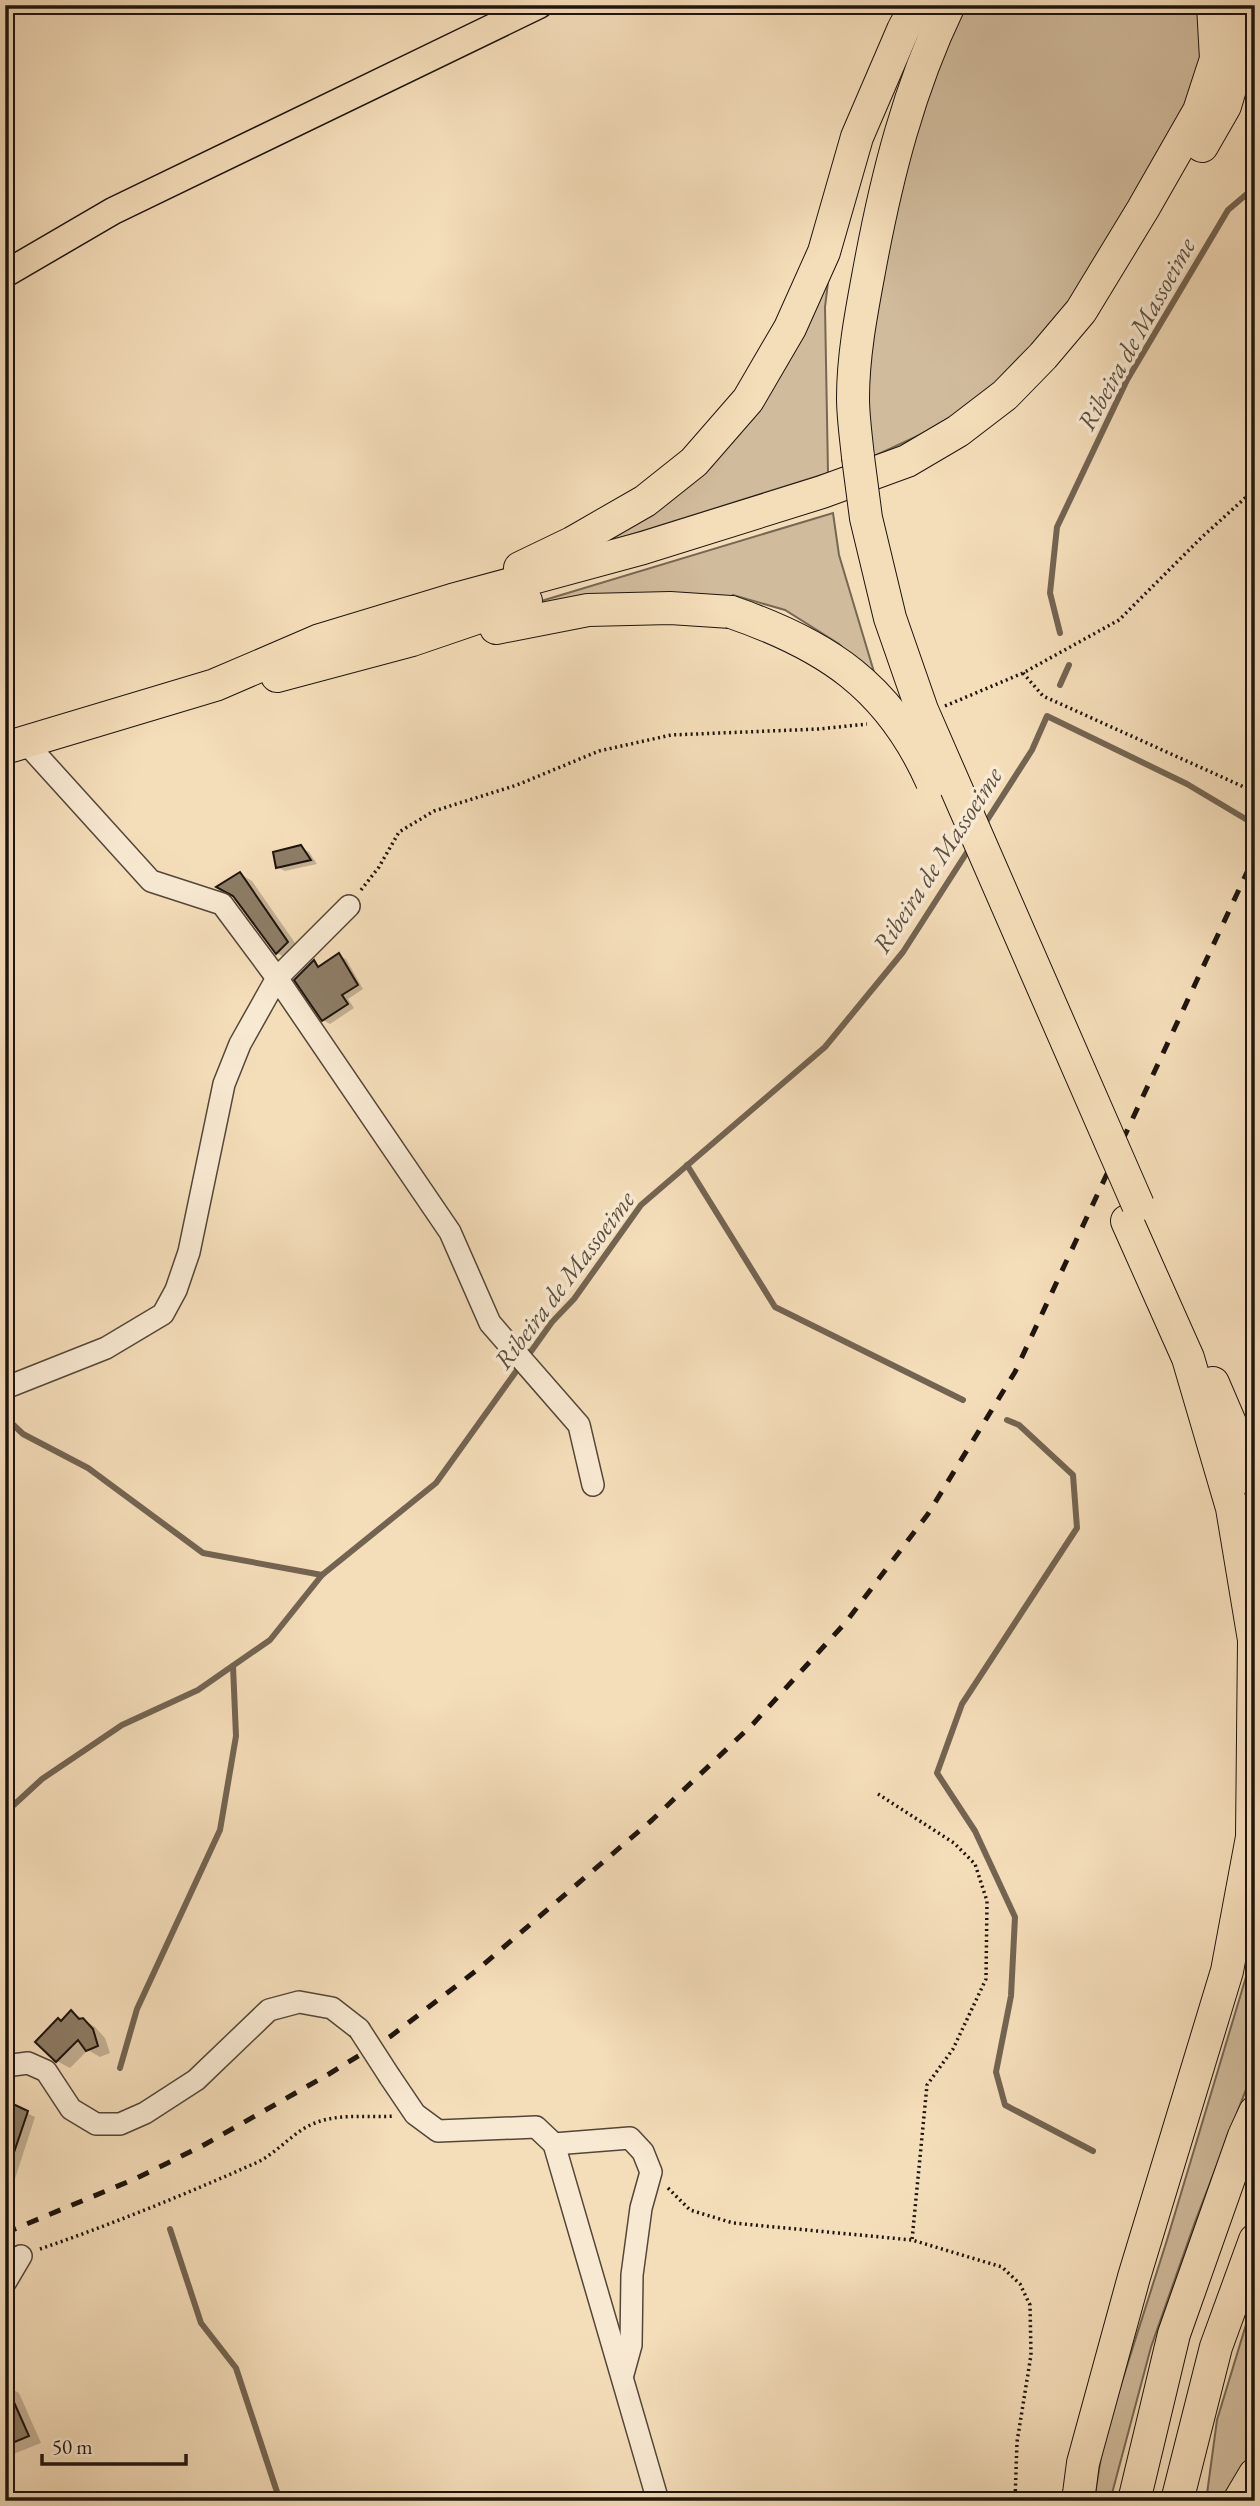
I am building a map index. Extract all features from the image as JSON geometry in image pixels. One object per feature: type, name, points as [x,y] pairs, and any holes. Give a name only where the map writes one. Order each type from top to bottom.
[{"type":"highway","points":[[452,600],[572,543],[645,501],[694,462],[748,400],[790,328],[824,252],[857,137],[916,5]]},
{"type":"highway","points":[[949,5],[928,49],[903,120],[878,223],[859,324],[853,398],[866,517],[890,618],[922,710],[1132,1213],[1188,1358],[1232,1508],[1254,1640],[1252,1837],[1227,1971],[1134,2277],[1083,2463],[1078,2501]]},
{"type":"highway","points":[[15,746],[215,685],[320,640],[452,600],[643,548],[822,492],[907,461],[958,431],[1005,396],[1081,311],[1199,111],[1216,59],[1213,5]]},
{"type":"highway","points":[[215,685],[275,677],[412,640],[478,616],[827,509],[893,485],[966,447],[1035,392],[1090,324],[1135,255],[1225,106],[1238,62],[1245,5]]},
{"type":"highway","points":[[412,640],[490,629],[588,610],[670,608],[731,612],[776,628],[810,645],[852,672],[885,704],[906,732],[925,765],[1255,1481]]},
{"type":"highway","points":[[1134,2501],[1174,2334],[1255,2112]]},
{"type":"highway","points":[[1177,2501],[1216,2347],[1255,2240]]},
{"type":"highway","points":[[1239,2501],[1255,2474]]},
{"type":"main road","points":[[5,274],[113,211],[539,5]]},
{"type":"street","points":[[15,746],[151,880],[222,904],[277,978],[450,1232],[490,1323],[579,1425],[593,1485]]},
{"type":"street","points":[[5,1388],[106,1348],[163,1314],[176,1290],[189,1252],[224,1084],[240,1044],[277,978],[349,906]]},
{"type":"street","points":[[5,2066],[28,2063],[46,2071],[71,2109],[96,2124],[120,2124],[145,2113],[195,2080],[269,2010],[299,2002],[332,2008],[359,2029],[415,2114],[438,2131],[536,2127],[554,2144],[658,2501]]},
{"type":"street","points":[[554,2144],[630,2138],[643,2152],[651,2172],[641,2208],[632,2275],[631,2344],[623,2374]]},
{"type":"street","points":[[5,2283],[21,2256]]},
{"type":"path","points":[[936,709],[1023,673],[1119,620],[1202,537],[1255,489]]},
{"type":"path","points":[[1023,673],[1042,696],[1255,792]]},
{"type":"path","points":[[349,906],[379,867],[399,832],[434,811],[517,785],[599,751],[670,735],[819,729],[871,724]]},
{"type":"path","points":[[878,1794],[954,1843],[975,1864],[987,1901],[986,1979],[953,2049],[927,2085],[912,2240]]},
{"type":"path","points":[[21,2256],[102,2228],[261,2160],[313,2123],[345,2115],[366,2118],[415,2114]]},
{"type":"path","points":[[651,2172],[690,2210],[733,2223],[912,2240],[1002,2267],[1020,2284],[1030,2305],[1031,2355],[1017,2442],[1015,2501]]},
{"type":"shaded area","points":[[960,5],[1198,5],[1204,51],[1184,116],[1061,316],[1002,380],[939,426],[868,459],[863,393],[883,245],[916,106]]},
{"type":"shaded area","points":[[831,258],[825,307],[828,473],[563,556],[682,481]]},
{"type":"shaded area","points":[[833,513],[839,555],[877,682],[839,644],[785,610],[733,595],[732,601],[528,605]]},
{"type":"shaded area","points":[[1255,1947],[1255,2066],[1195,2222],[1151,2347],[1110,2501],[1094,2501],[1104,2438]]},
{"type":"shaded area","points":[[1255,2295],[1255,2454],[1225,2501],[1206,2501],[1217,2420]]},
{"type":"building","points":[[301,845],[311,860],[276,868],[273,852]]},
{"type":"building","points":[[240,872],[288,942],[276,954],[233,896],[216,887]]},
{"type":"building","points":[[339,953],[358,985],[342,995],[348,1004],[322,1021],[294,980],[314,960],[318,967]]},
{"type":"building","points":[[71,2010],[93,2029],[98,2046],[86,2051],[78,2040],[56,2062],[35,2042],[58,2018],[61,2021]]},
{"type":"building","points":[[13,2104],[28,2111],[8,2170],[5,2170],[5,2127]]},
{"type":"building","points":[[5,2382],[29,2436],[5,2446]]},
{"type":"waterway","name":"Ribeira de Massoeime","points":[[1060,633],[1050,593],[1057,527],[1127,380],[1228,210],[1255,187]]},
{"type":"waterway","name":"Ribeira de Massoeime","points":[[1060,685],[1069,665]]},
{"type":"waterway","points":[[984,825],[1032,750],[1047,716],[1187,784],[1249,821]]},
{"type":"waterway","name":"Ribeira de Massoeime","points":[[527,1357],[552,1322],[574,1299],[641,1205],[825,1047],[903,952],[971,846]]},
{"type":"waterway","points":[[687,1165],[775,1307],[963,1400]]},
{"type":"waterway","name":"Ribeira de Massoeime","points":[[5,1417],[23,1434],[88,1468],[203,1553],[322,1575],[436,1483],[520,1366]]},
{"type":"waterway","points":[[1007,1420],[1019,1425],[1073,1475],[1077,1528],[962,1704],[937,1773],[975,1831],[1015,1917],[1011,1996],[996,2072],[1005,2105],[1093,2151]]},
{"type":"waterway","points":[[5,1813],[42,1779],[122,1725],[198,1690],[270,1640],[322,1575]]},
{"type":"waterway","points":[[120,2068],[137,2009],[220,1830],[236,1736],[233,1666]]},
{"type":"waterway","points":[[170,2229],[201,2323],[236,2368],[280,2501]]},
{"type":"railway","points":[[5,2233],[137,2178],[202,2146],[391,2036],[477,1970],[652,1820],[753,1724],[846,1622],[928,1514],[1015,1372],[1255,855]]}]
